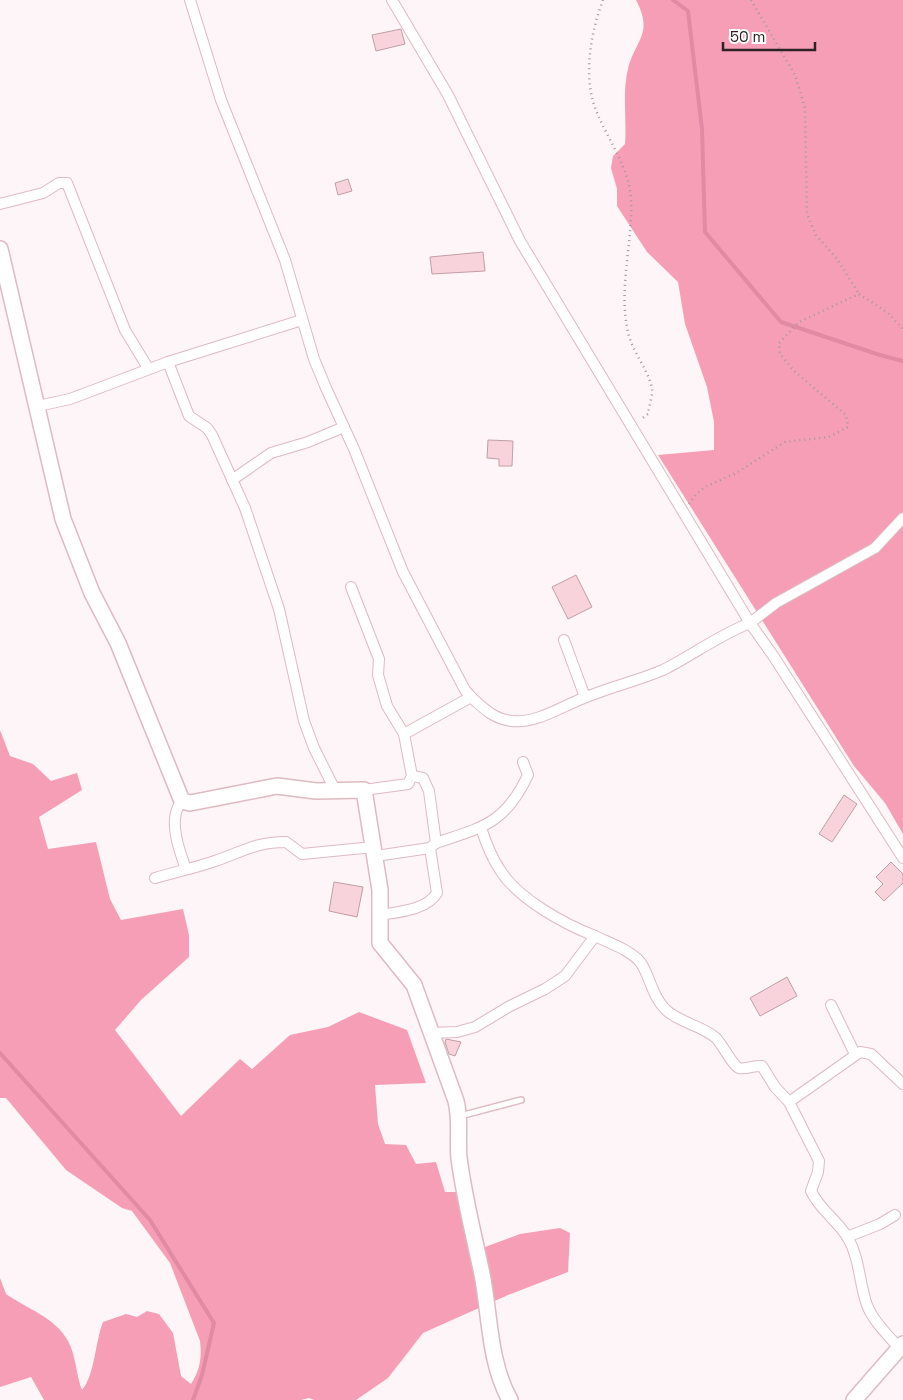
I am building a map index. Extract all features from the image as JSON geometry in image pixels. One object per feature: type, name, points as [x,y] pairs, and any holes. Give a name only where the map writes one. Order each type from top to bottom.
[{"type":"street","points":[[190,0],[221,100],[286,260],[302,320],[326,388],[344,427],[403,572],[471,697],[490,715],[514,721],[534,718],[585,697],[661,670],[719,637],[750,623],[776,603],[875,548],[903,518]]},
{"type":"street","points":[[392,0],[448,95],[520,241],[630,426],[750,623],[774,657],[903,858]]},
{"type":"street","points":[[0,204],[43,193],[59,183],[67,183],[125,330],[148,368]]},
{"type":"street","points":[[1,257],[38,406],[59,506],[68,535],[92,593],[118,643],[182,801]]},
{"type":"street","points":[[38,406],[70,399],[148,368],[302,320]]},
{"type":"street","points":[[168,362],[188,416],[207,428],[212,434],[245,508],[278,608],[304,721],[318,756],[335,790]]},
{"type":"street","points":[[232,480],[271,453],[308,442],[344,427]]},
{"type":"street","points":[[182,801],[190,803],[277,786],[316,791],[364,790],[408,784],[412,776],[404,734],[388,706],[378,675],[379,659],[351,586]]},
{"type":"street","points":[[564,640],[585,697]]},
{"type":"street","points":[[404,734],[471,697]]},
{"type":"street","points":[[155,878],[217,861],[242,849],[279,842],[286,842],[302,854],[375,852],[433,846],[481,828],[500,817],[526,780],[528,773],[523,762]]},
{"type":"street","points":[[380,915],[423,905],[433,899],[437,893],[429,791],[423,778],[412,776]]},
{"type":"street","points":[[364,790],[375,852],[380,942],[385,952],[412,980],[456,1102],[459,1116],[459,1156],[462,1181],[500,1379],[510,1400]]},
{"type":"street","points":[[182,801],[176,808],[175,822],[186,869]]},
{"type":"street","points":[[481,828],[491,855],[501,872],[514,886],[567,926],[595,936],[637,959],[644,969],[655,996],[664,1008],[672,1015],[701,1028],[715,1038],[736,1066],[742,1068],[758,1065],[764,1068],[775,1087],[789,1102],[819,1161],[818,1172],[811,1190],[815,1200],[835,1219],[847,1237],[855,1253],[868,1306],[901,1346],[854,1400]]},
{"type":"street","points":[[430,1033],[457,1032],[475,1027],[510,1006],[545,989],[565,976],[595,936]]},
{"type":"street","points":[[831,1005],[855,1054]]},
{"type":"street","points":[[789,1102],[855,1054],[862,1052],[871,1054],[903,1084]]},
{"type":"street","points":[[847,1237],[880,1224],[895,1215]]},
{"type":"lane","points":[[459,1116],[521,1100]]},
{"type":"path","points":[[603,0],[591,52],[590,89],[597,113],[618,155],[630,189],[631,213],[625,270],[626,321],[631,343],[652,388],[648,414],[630,426]]},
{"type":"path","points":[[751,0],[795,75],[804,108],[807,214],[816,235],[837,259],[859,294],[888,314],[903,329]]},
{"type":"path","points":[[682,512],[701,490],[716,481],[736,473],[784,442],[829,437],[848,427],[846,415],[794,371],[780,354],[779,343],[799,322],[859,294]]},
{"type":"shaded area","points":[[636,0],[903,0],[903,834],[885,803],[854,766],[658,455],[714,450],[714,422],[707,387],[685,324],[678,282],[647,252],[617,206],[617,189],[611,168],[613,156],[625,144],[626,78],[631,59],[643,29],[641,12]]},
{"type":"shaded area","points":[[0,730],[10,756],[33,764],[51,781],[77,773],[82,790],[39,817],[48,849],[96,842],[110,899],[121,920],[183,909],[189,935],[189,957],[141,1000],[115,1030],[181,1116],[240,1059],[252,1069],[290,1035],[328,1027],[359,1012],[407,1030],[426,1083],[375,1085],[378,1124],[385,1144],[406,1145],[416,1164],[436,1162],[445,1192],[472,1192],[485,1247],[520,1234],[560,1228],[570,1233],[568,1272],[508,1295],[423,1333],[388,1378],[356,1400],[314,1400],[309,1398],[301,1400],[44,1400],[31,1377],[0,1387],[0,1278],[6,1294],[56,1326],[68,1341],[73,1352],[82,1390],[90,1376],[103,1322],[126,1314],[137,1317],[147,1311],[159,1314],[173,1333],[181,1376],[191,1384],[200,1364],[201,1353],[200,1341],[170,1263],[132,1211],[122,1208],[66,1170],[6,1098],[0,1098]]},
{"type":"building","points":[[401,29],[405,44],[376,51],[372,35]]},
{"type":"building","points":[[348,179],[352,191],[338,195],[335,183]]},
{"type":"building","points":[[483,252],[485,271],[432,274],[430,257]]},
{"type":"building","points":[[488,440],[513,441],[512,466],[499,466],[499,459],[487,458]]},
{"type":"building","points":[[576,575],[592,607],[568,619],[552,587]]},
{"type":"building","points":[[844,795],[857,804],[832,842],[819,834]]},
{"type":"building","points":[[891,862],[903,874],[903,883],[884,901],[875,892],[883,884],[876,877]]},
{"type":"building","points":[[334,882],[363,887],[357,917],[329,911]]},
{"type":"building","points":[[787,977],[797,996],[760,1016],[750,998]]},
{"type":"building","points":[[446,1039],[461,1042],[455,1056],[449,1054],[445,1042]]},
{"type":"waterway","points":[[673,0],[688,11],[702,129],[705,232],[781,322],[903,361]]},
{"type":"waterway","points":[[0,1053],[150,1220],[214,1323],[202,1375],[193,1400]]}]
